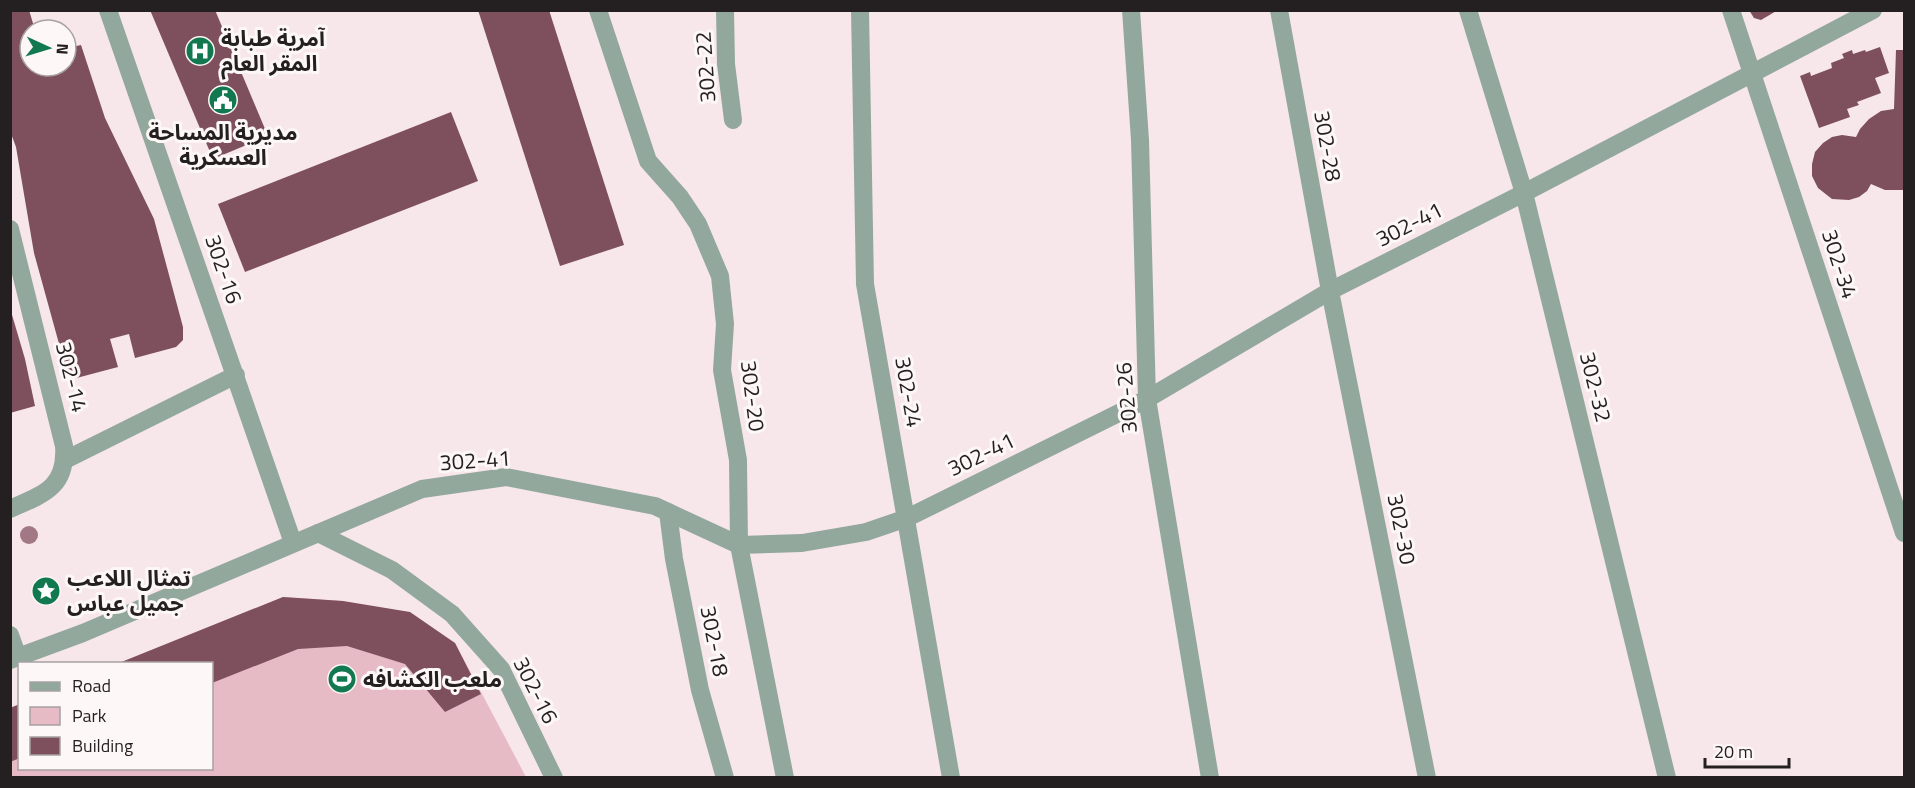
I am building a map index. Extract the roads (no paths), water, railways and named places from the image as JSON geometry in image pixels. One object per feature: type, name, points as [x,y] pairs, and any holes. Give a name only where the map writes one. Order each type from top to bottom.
[{"type":"street","name":"302-16","points":[[108,10],[293,543]]},
{"type":"street","name":"302-20","points":[[598,10],[648,161],[680,197],[698,224],[720,276],[725,324],[722,370],[738,460],[739,545],[785,777]]},
{"type":"street","name":"302-22","points":[[725,10],[726,64],[733,120]]},
{"type":"street","name":"302-24","points":[[860,10],[865,284],[951,777]]},
{"type":"street","name":"302-26","points":[[1131,10],[1140,140],[1147,399],[1210,777]]},
{"type":"street","name":"302-28","points":[[1279,10],[1330,291]]},
{"type":"street","name":"302-32","points":[[1468,10],[1524,193],[1667,777]]},
{"type":"street","name":"302-34","points":[[1731,10],[1905,533]]},
{"type":"street","name":"302-41","points":[[14,658],[83,633],[422,489],[506,477],[655,506],[739,545],[802,543],[866,532],[907,518],[1147,399],[1330,291],[1524,193],[1873,10]]},
{"type":"street","name":"302-14","points":[[10,230],[64,446],[65,460]]},
{"type":"street","name":"302-30","points":[[1330,291],[1427,777]]},
{"type":"street","points":[[10,509],[42,495],[53,487],[61,474],[65,460],[236,375]]},
{"type":"street","name":"302-18","points":[[668,512],[674,559],[700,690],[725,777]]},
{"type":"street","name":"302-16","points":[[318,533],[392,570],[452,614],[501,669],[554,777]]},
{"type":"street","points":[[10,635],[14,658]]},
{"type":"place","name":"آمرية طبابة المقر العام","points":[[200,51]]},
{"type":"place","name":"مديرية المساحة العسكرية","points":[[223,100]]},
{"type":"place","name":"تمثال اللاعب جميل عباس","points":[[46,591]]},
{"type":"place","name":"ملعب الكشافه","points":[[342,679]]}]
